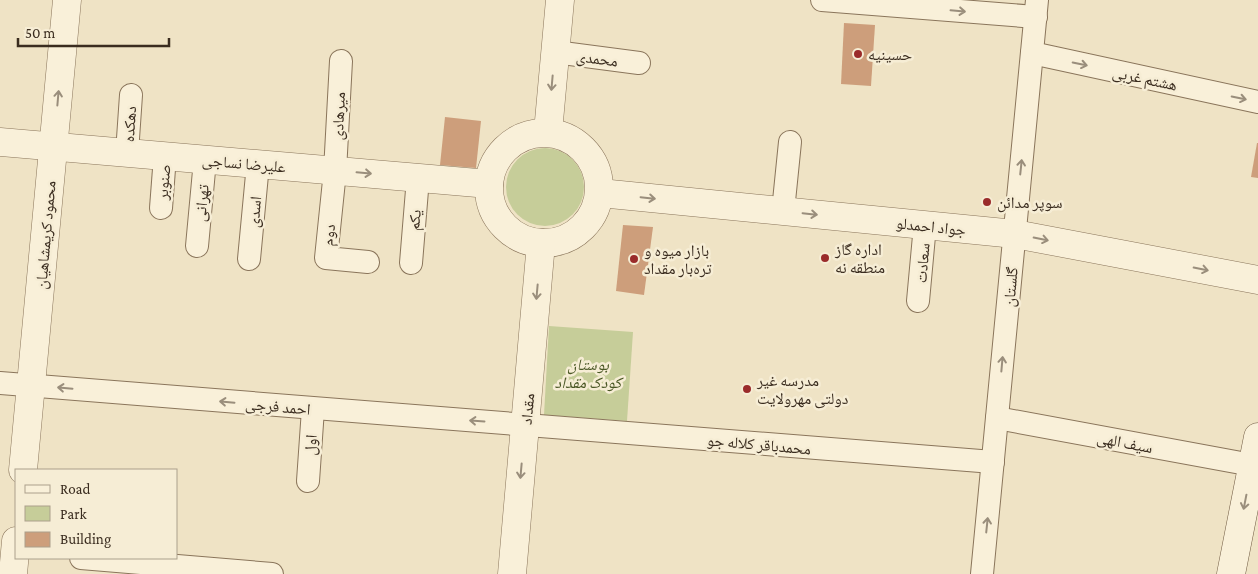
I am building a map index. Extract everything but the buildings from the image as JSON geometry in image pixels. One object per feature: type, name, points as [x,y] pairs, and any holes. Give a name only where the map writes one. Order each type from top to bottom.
[{"type":"street","name":"محمود کریمشاهیان","points":[[23,469],[67,0]]},
{"type":"street","points":[[548,132],[560,0]]},
{"type":"street","points":[[822,0],[1036,8]]},
{"type":"street","name":"گلستان","points":[[982,574],[1036,8]]},
{"type":"street","name":"محمدی","points":[[555,52],[639,63]]},
{"type":"street","name":"هشتم غربی","points":[[1032,53],[1258,102]]},
{"type":"street","name":"میرهادی","points":[[334,171],[341,61]]},
{"type":"street","name":"دهکده","points":[[127,153],[131,95]]},
{"type":"street","points":[[548,132],[565,136],[581,145],[592,159],[599,175],[600,193],[596,210],[587,224],[574,235],[558,242],[541,243],[524,239],[503,224],[490,201],[489,184],[493,167],[502,152],[515,141],[531,134],[548,132]]},
{"type":"street","name":"علیرضا نساجی","points":[[0,142],[489,184]]},
{"type":"street","points":[[783,211],[790,142]]},
{"type":"street","name":"صنوبر","points":[[161,208],[165,156]]},
{"type":"street","name":"تهرانی","points":[[197,246],[205,160]]},
{"type":"street","name":"اسدی","points":[[249,259],[258,164]]},
{"type":"street","name":"دوم","points":[[334,171],[326,258],[368,262]]},
{"type":"street","name":"یکم","points":[[411,263],[418,178]]},
{"type":"street","name":"جواد احمدلو","points":[[600,193],[1015,234],[1258,280]]},
{"type":"street","name":"سعادت","points":[[918,301],[925,225]]},
{"type":"street","name":"مقداد","points":[[512,574],[541,243]]},
{"type":"street","name":"احمد فرجی","points":[[0,383],[525,425]]},
{"type":"street","name":"اول","points":[[308,481],[313,408]]},
{"type":"street","name":"سیف الهی","points":[[997,418],[1252,465]]},
{"type":"street","name":"محمدباقر کلاله جو","points":[[525,425],[993,462]]},
{"type":"street","points":[[1231,574],[1258,437]]},
{"type":"street","points":[[93,559],[272,574]]},
{"type":"green space","points":[[545,148],[560,151],[577,165],[581,172],[584,187],[581,202],[567,219],[560,223],[545,226],[530,223],[513,209],[509,202],[506,187],[509,172],[523,155],[530,151]]},
{"type":"green space","name":"بوستان کودک مقداد","points":[[549,326],[633,332],[627,421],[544,415]]},
{"type":"place","name":"حسینیه","points":[[858,54]]},
{"type":"place","name":"سوپر مدائن","points":[[987,202]]},
{"type":"place","name":"اداره گاز منطقه نه","points":[[825,258]]},
{"type":"place","name":"بازار میوه و تره‌بار مقداد","points":[[634,259]]},
{"type":"place","name":"مدرسه غیر دولتی مهرولایت","points":[[747,389]]}]
